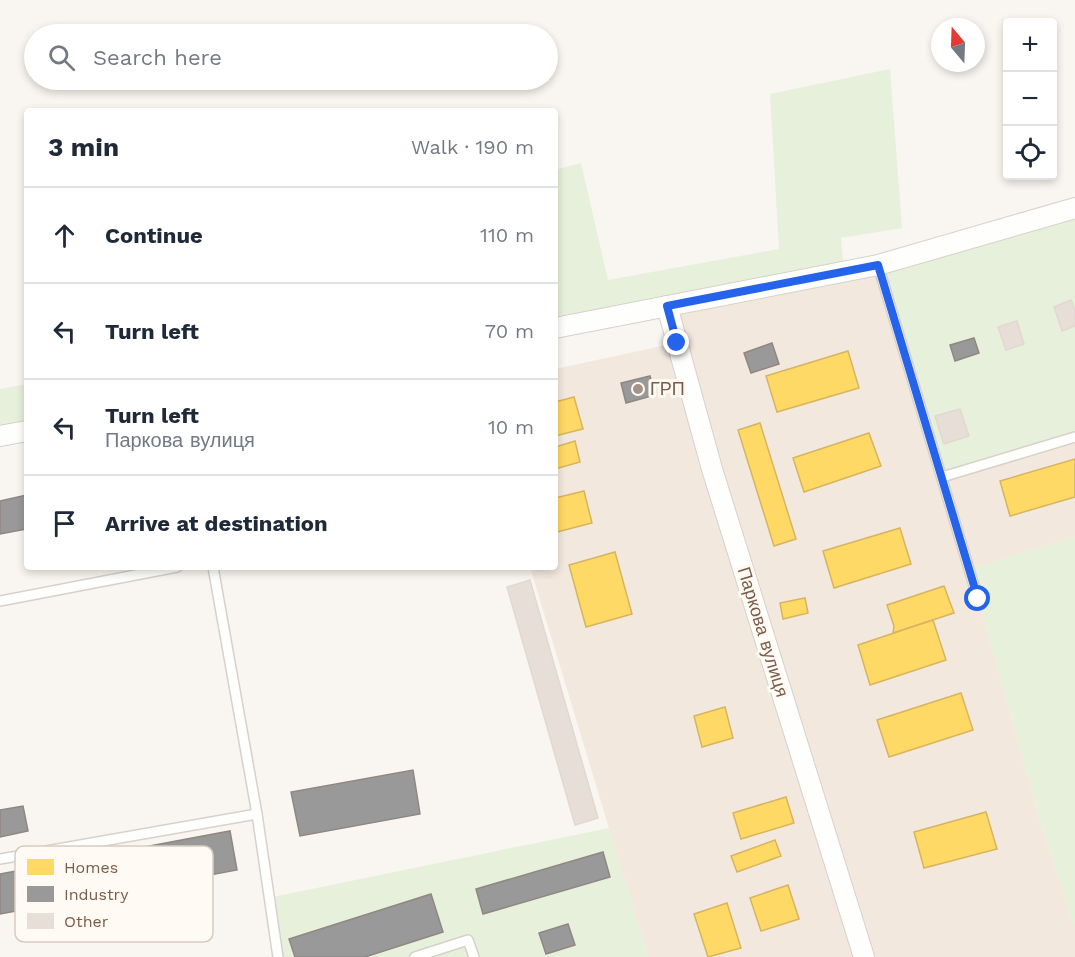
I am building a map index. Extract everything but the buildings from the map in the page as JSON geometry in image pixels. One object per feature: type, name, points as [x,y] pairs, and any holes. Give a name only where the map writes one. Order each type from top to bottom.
[{"type":"street","points":[[558,327],[878,265],[1075,208]]},
{"type":"street","name":"Паркова вулиця","points":[[667,306],[715,480],[864,957]]},
{"type":"street","points":[[0,436],[24,432]]},
{"type":"lane","points":[[878,265],[978,599]]},
{"type":"lane","points":[[942,477],[1075,437]]},
{"type":"lane","points":[[0,601],[161,570]]},
{"type":"lane","points":[[214,570],[257,814],[278,957]]},
{"type":"lane","points":[[74,846],[257,814]]},
{"type":"lane","points":[[0,859],[15,856]]},
{"type":"lane","points":[[415,957],[468,940],[474,957]]},
{"type":"shaded area","points":[[878,265],[1075,437],[1075,537],[970,569],[1038,814],[1075,928],[1075,957],[648,957],[531,570],[558,570],[558,368],[676,343],[667,306]]},
{"type":"green space","points":[[890,69],[902,228],[841,238],[844,272],[558,327],[558,169],[581,163],[608,280],[779,249],[770,94]]},
{"type":"green space","points":[[1075,208],[1075,437],[942,477],[878,265]]},
{"type":"green space","points":[[24,385],[24,432],[0,436],[0,389]]},
{"type":"green space","points":[[1075,537],[1075,928],[1038,814],[970,569]]},
{"type":"green space","points":[[609,828],[648,957],[278,957],[268,898]]},
{"type":"place","name":"ГРП","points":[[638,389]]},
{"type":"route","points":[[677,343],[667,306],[878,265],[978,599]]}]
